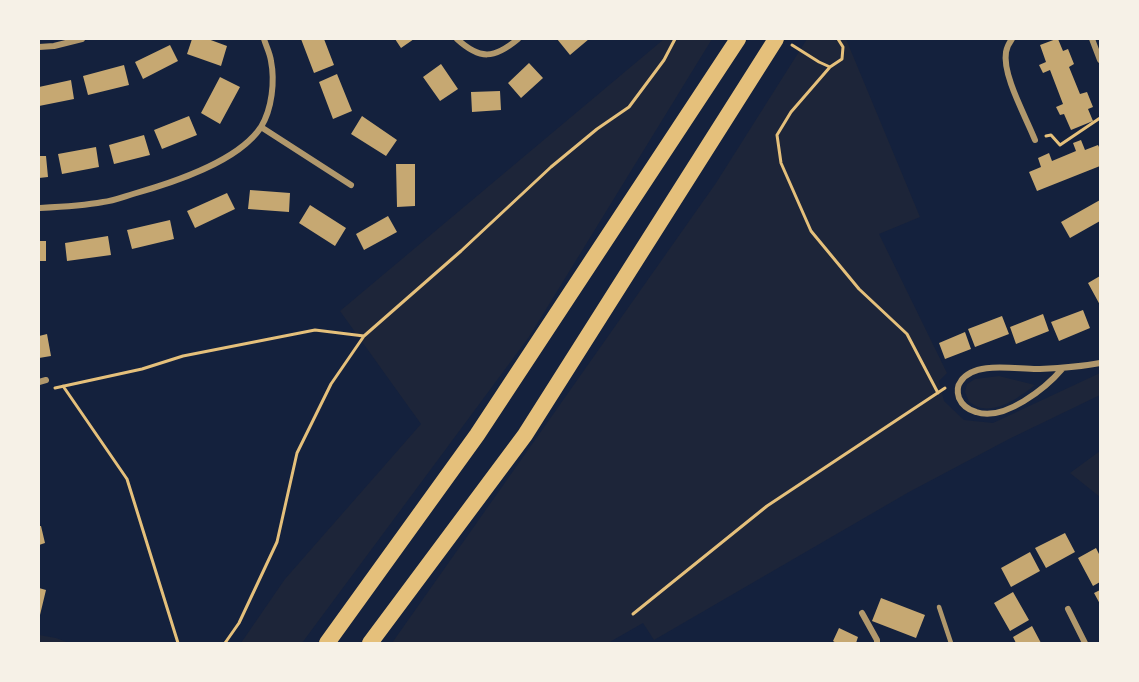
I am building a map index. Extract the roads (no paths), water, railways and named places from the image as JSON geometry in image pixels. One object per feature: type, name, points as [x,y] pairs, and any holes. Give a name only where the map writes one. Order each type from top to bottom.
[{"type":"highway","points":[[327,643],[477,435],[738,39]]},
{"type":"highway","points":[[370,643],[525,435],[783,42]]},
{"type":"street","points":[[39,47],[82,39]]},
{"type":"street","points":[[39,208],[105,202],[151,189],[195,174],[248,142],[261,126],[273,89],[271,60],[264,39]]},
{"type":"street","points":[[457,39],[469,49],[480,54],[492,54],[501,52],[518,39]]},
{"type":"street","points":[[1012,39],[1006,50],[1005,64],[1009,80],[1035,140]]},
{"type":"street","points":[[1092,39],[1100,60]]},
{"type":"street","points":[[261,126],[351,185]]},
{"type":"street","points":[[1063,368],[1052,381],[1037,392],[1013,407],[996,413],[984,415],[974,412],[961,402],[958,394],[958,385],[963,377],[986,368],[1032,369],[1063,368],[1077,368],[1100,363]]},
{"type":"street","points":[[1068,609],[1085,643]]},
{"type":"street","points":[[862,613],[877,643]]},
{"type":"lane","points":[[939,608],[951,643]]}]
